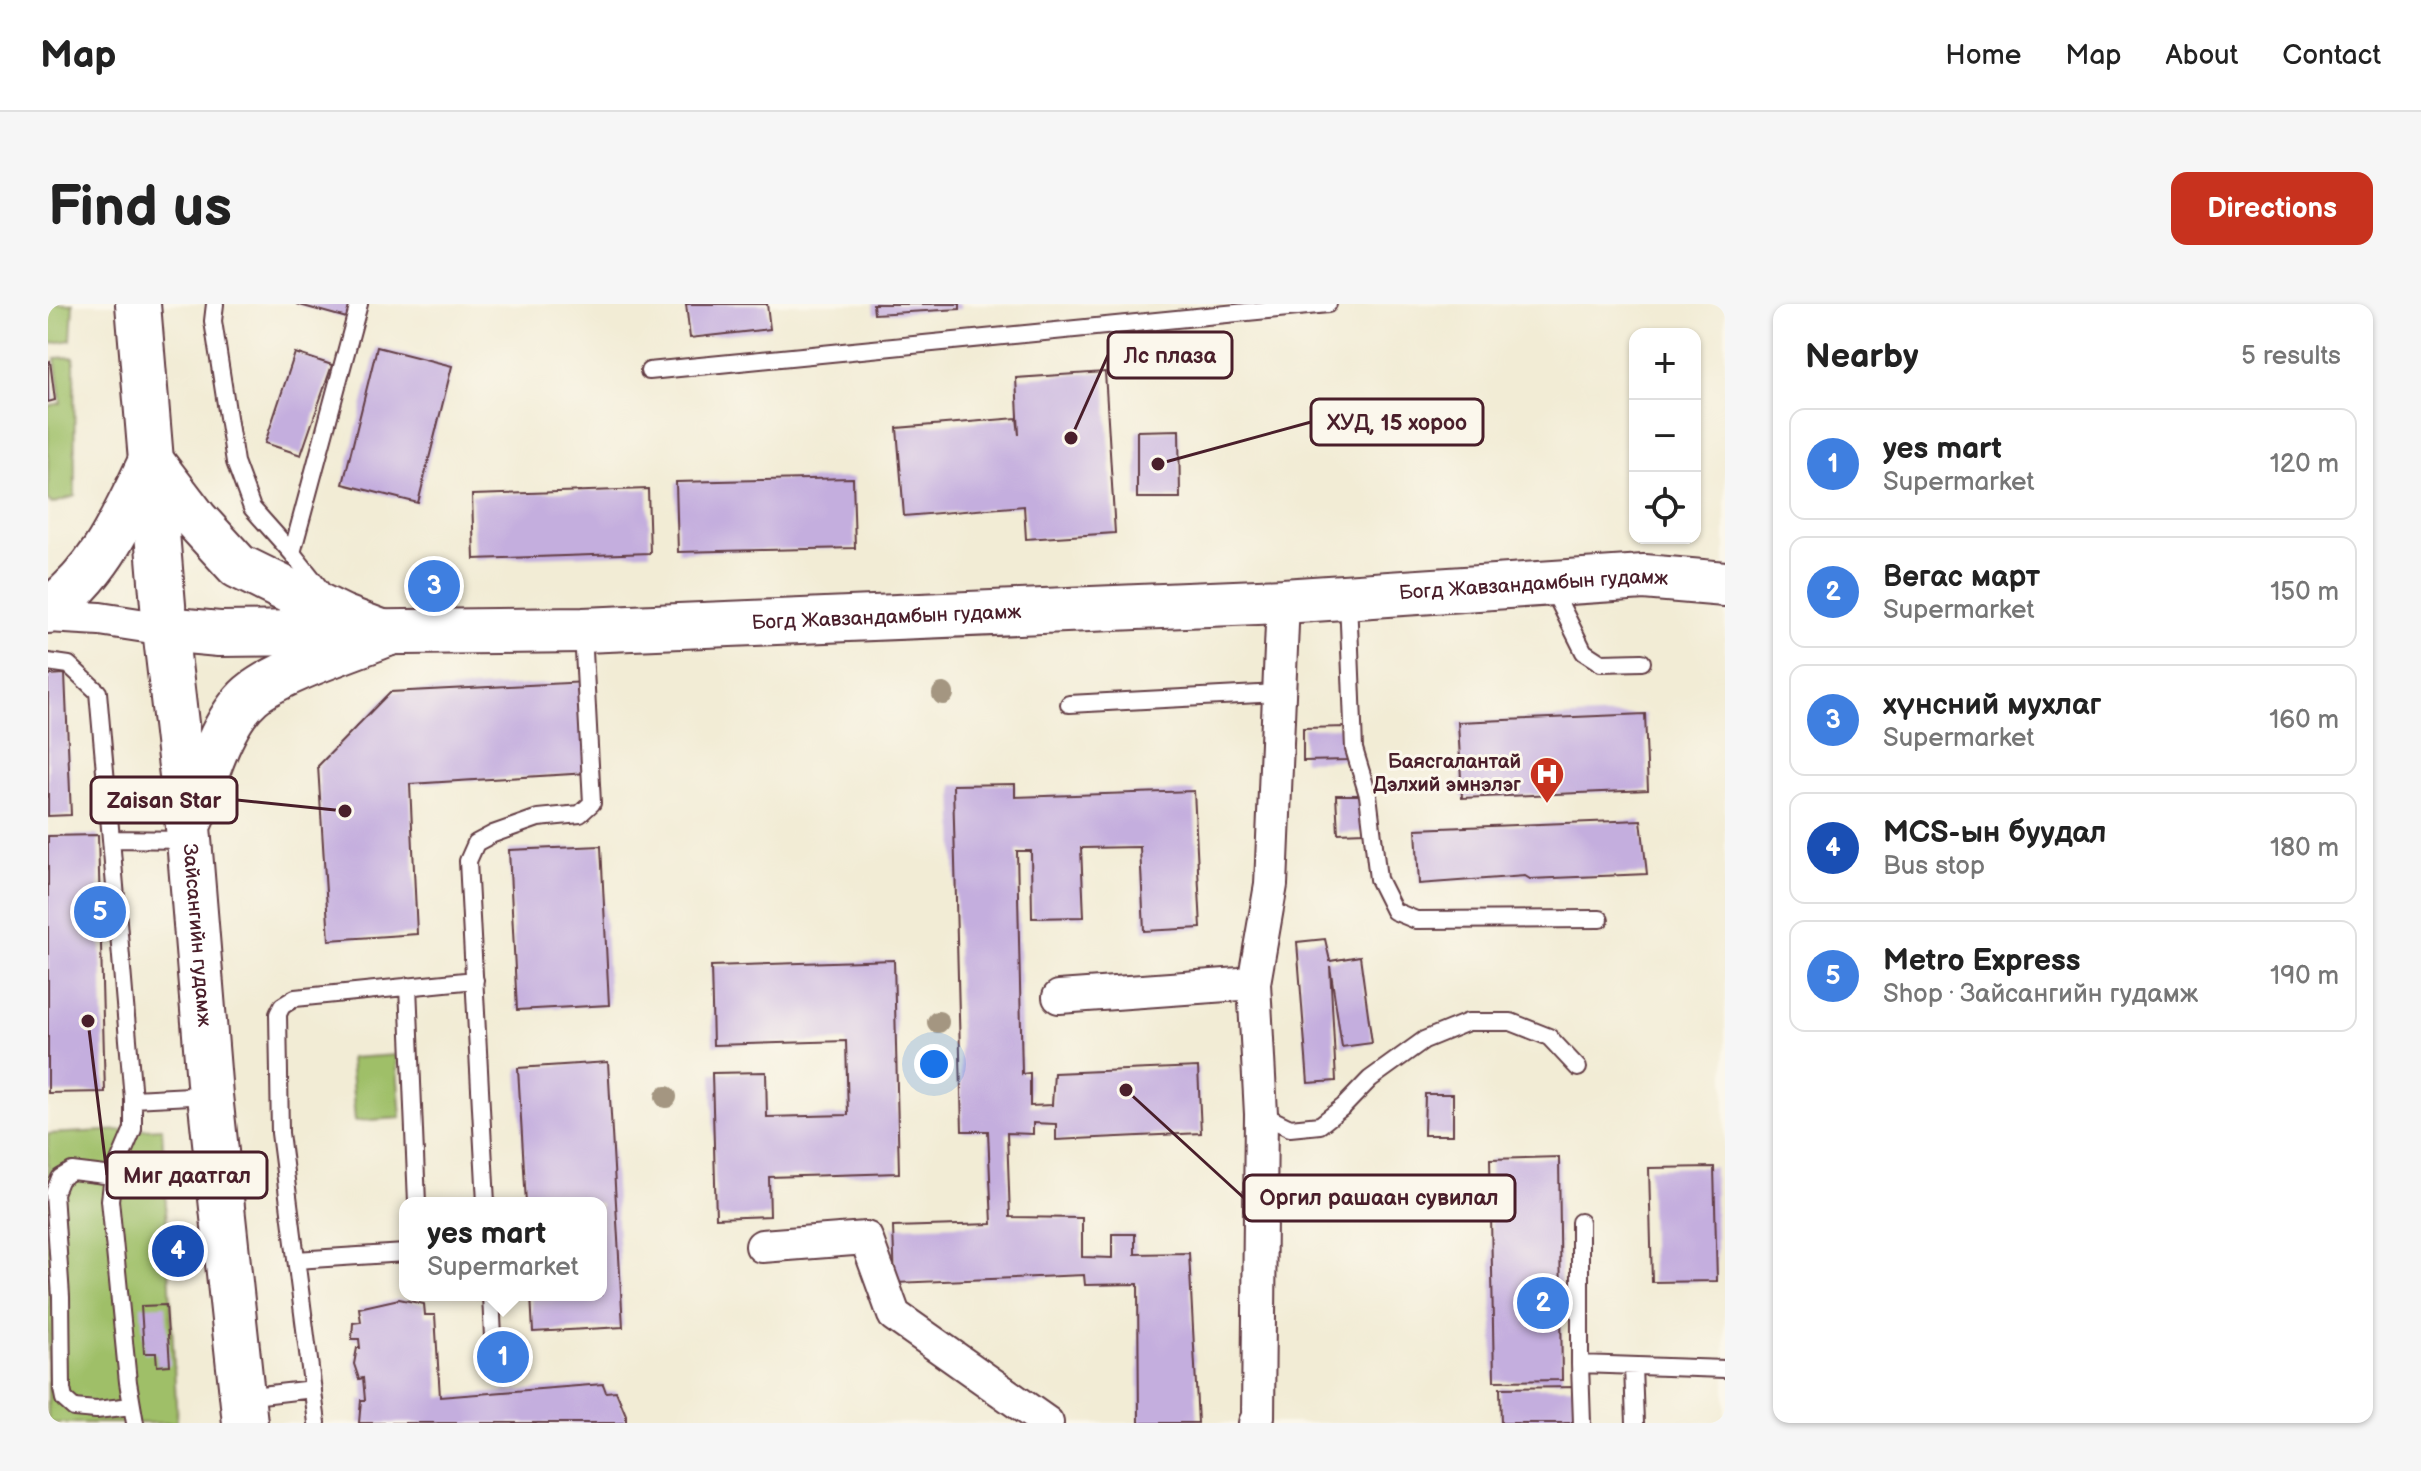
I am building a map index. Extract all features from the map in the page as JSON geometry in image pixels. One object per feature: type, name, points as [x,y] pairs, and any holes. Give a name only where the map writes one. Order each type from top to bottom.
[{"type":"main road","name":"Зайсангийн гудамж","points":[[138,304],[165,629],[244,1410]]},
{"type":"main road","points":[[48,614],[92,571],[118,530],[151,461],[196,520],[238,566],[342,617],[387,634]]},
{"type":"main road","name":"Богд Жавзандамбын гудамж","points":[[165,629],[219,634],[583,630],[1283,601],[1644,577],[1725,584]]},
{"type":"main road","points":[[188,833],[210,765],[232,721],[251,696],[284,676],[387,634]]},
{"type":"street","points":[[1255,1423],[1258,1417],[1261,1114],[1254,983],[1271,885],[1283,601]]},
{"type":"street","name":"Богд Жавзандамбын гудамж","points":[[48,614],[165,629]]},
{"type":"street","points":[[1059,997],[1254,983]]},
{"type":"street","points":[[762,1246],[866,1238],[894,1315],[1047,1423]]},
{"type":"lane","points":[[215,304],[213,321],[235,462],[252,508],[342,617]]},
{"type":"lane","points":[[292,553],[359,304]]},
{"type":"lane","points":[[649,371],[1328,304]]},
{"type":"lane","points":[[1550,583],[1584,652],[1601,663],[1642,662]]},
{"type":"lane","points":[[1348,597],[1354,749],[1368,795],[1378,879],[1394,911],[1416,920],[1600,919]]},
{"type":"lane","points":[[486,1197],[468,861],[476,843],[493,834],[538,818],[580,814],[592,803],[583,630]]},
{"type":"lane","points":[[48,662],[69,665],[98,692],[133,1099],[133,1129],[113,1176],[110,1200],[135,1423]]},
{"type":"lane","points":[[1069,704],[1278,693]]},
{"type":"lane","points":[[111,839],[188,833]]},
{"type":"lane","points":[[317,1423],[280,1133],[278,1014],[282,1006],[295,998],[475,980]]},
{"type":"lane","points":[[408,986],[417,1197]]},
{"type":"lane","points":[[1261,1114],[1290,1128],[1320,1125],[1370,1079],[1424,1040],[1468,1022],[1511,1022],[1549,1037],[1578,1068]]},
{"type":"lane","points":[[133,1099],[210,1095]]},
{"type":"lane","points":[[113,1176],[72,1171],[60,1178],[54,1193],[61,1297],[62,1389],[64,1399],[74,1408],[96,1410],[132,1406]]},
{"type":"lane","points":[[1580,1222],[1582,1423]]},
{"type":"lane","points":[[296,1260],[399,1253]]},
{"type":"lane","points":[[491,1301],[493,1337]]},
{"type":"lane","points":[[1580,1364],[1725,1369]]},
{"type":"lane","points":[[1633,1366],[1635,1423]]},
{"type":"lane","points":[[244,1410],[313,1389]]},
{"type":"green space","points":[[48,304],[73,304],[71,340],[48,344]]},
{"type":"green space","points":[[74,357],[75,496],[52,504],[48,500],[48,406],[61,403],[55,358]]},
{"type":"green space","points":[[396,1055],[401,1118],[355,1121],[350,1058]]},
{"type":"green space","points":[[162,1128],[177,1423],[48,1423],[48,1134]]},
{"type":"building","points":[[296,304],[358,304],[354,320]]},
{"type":"building","points":[[686,304],[767,304],[770,329],[690,338]]},
{"type":"building","points":[[873,304],[960,304],[960,309],[874,314]]},
{"type":"building","points":[[377,347],[452,366],[418,503],[343,484]]},
{"type":"building","points":[[295,353],[332,365],[301,455],[265,443]]},
{"type":"building","points":[[48,362],[55,400],[48,402]]},
{"type":"building","points":[[1105,372],[1115,533],[1026,539],[1024,506],[904,516],[897,428],[1017,418],[1019,435],[1016,378]]},
{"type":"building","points":[[1179,430],[1180,498],[1137,498],[1137,431]]},
{"type":"building","points":[[853,478],[855,548],[678,552],[676,482]]},
{"type":"building","points":[[648,489],[650,553],[474,559],[472,495]]},
{"type":"building","points":[[65,674],[71,815],[48,816],[48,675]]},
{"type":"building","points":[[587,682],[588,773],[410,784],[417,934],[329,940],[318,766],[390,692]]},
{"type":"building","points":[[1645,714],[1648,790],[1462,798],[1458,722]]},
{"type":"building","points":[[1347,727],[1348,760],[1303,761],[1303,728]]},
{"type":"building","points":[[1015,784],[1015,797],[1194,791],[1201,928],[1144,931],[1140,847],[1081,848],[1084,917],[1032,918],[1031,851],[1017,851],[1022,1074],[1030,1073],[1030,1106],[1052,1105],[1054,1073],[1198,1067],[1201,1133],[1056,1140],[1056,1124],[1033,1123],[1033,1134],[1007,1133],[1010,1217],[1082,1218],[1082,1257],[1112,1258],[1112,1234],[1135,1234],[1135,1254],[1189,1253],[1198,1423],[1139,1423],[1138,1284],[1085,1285],[1084,1275],[895,1283],[893,1227],[992,1224],[988,1131],[962,1131],[953,785]]},
{"type":"building","points":[[1336,795],[1365,795],[1365,832],[1338,833]]},
{"type":"building","name":"Баясгалантай Дэлхий эмнэлэг","points":[[1641,820],[1647,874],[1530,879],[1525,876],[1419,884],[1416,829]]},
{"type":"building","points":[[98,835],[105,1092],[48,1093],[48,836]]},
{"type":"building","points":[[601,846],[609,1005],[517,1010],[509,850]]},
{"type":"building","points":[[1325,939],[1330,961],[1360,956],[1372,1043],[1342,1047],[1330,966],[1336,1081],[1308,1083],[1297,942]]},
{"type":"building","points":[[894,960],[899,1173],[769,1177],[770,1216],[716,1218],[712,1073],[766,1072],[767,1117],[848,1115],[846,1041],[713,1045],[711,966]]},
{"type":"building","points":[[608,1062],[623,1327],[533,1332],[531,1301],[607,1301],[607,1197],[526,1197],[518,1068]]},
{"type":"building","points":[[1425,1094],[1453,1094],[1453,1135],[1424,1135]]},
{"type":"building","points":[[1559,1157],[1562,1380],[1494,1381],[1490,1159]]},
{"type":"building","points":[[1714,1167],[1717,1281],[1652,1282],[1649,1168]]},
{"type":"building","points":[[399,1299],[424,1304],[425,1315],[435,1315],[440,1397],[603,1384],[606,1392],[616,1391],[626,1423],[359,1423],[361,1400],[365,1400],[363,1378],[359,1379],[354,1364],[357,1348],[360,1348],[359,1339],[352,1339],[353,1323],[361,1322],[359,1308]]},
{"type":"building","points":[[166,1305],[170,1365],[157,1366],[156,1353],[144,1353],[141,1306]]},
{"type":"building","points":[[1579,1387],[1580,1423],[1501,1423],[1500,1388]]},
{"type":"place","name":"Лс плаза","points":[[1071,438]]},
{"type":"place","name":"ХУД, 15 хороо","points":[[1158,464]]},
{"type":"place","name":"хүнсний мухлаг","points":[[434,586]]},
{"type":"place","name":"Баясгалантай Дэлхий эмнэлэг","points":[[1547,805]]},
{"type":"place","name":"Zaisan Star","points":[[345,811]]},
{"type":"place","name":"Metro Express","points":[[100,912]]},
{"type":"place","name":"Миг даатгал","points":[[88,1021]]},
{"type":"place","name":"Оргил рашаан сувилал","points":[[1126,1090]]},
{"type":"place","name":"MCS-ын буудал","points":[[178,1251]]},
{"type":"place","name":"Вегас март","points":[[1543,1303]]},
{"type":"place","name":"yes mart","points":[[503,1357]]}]
